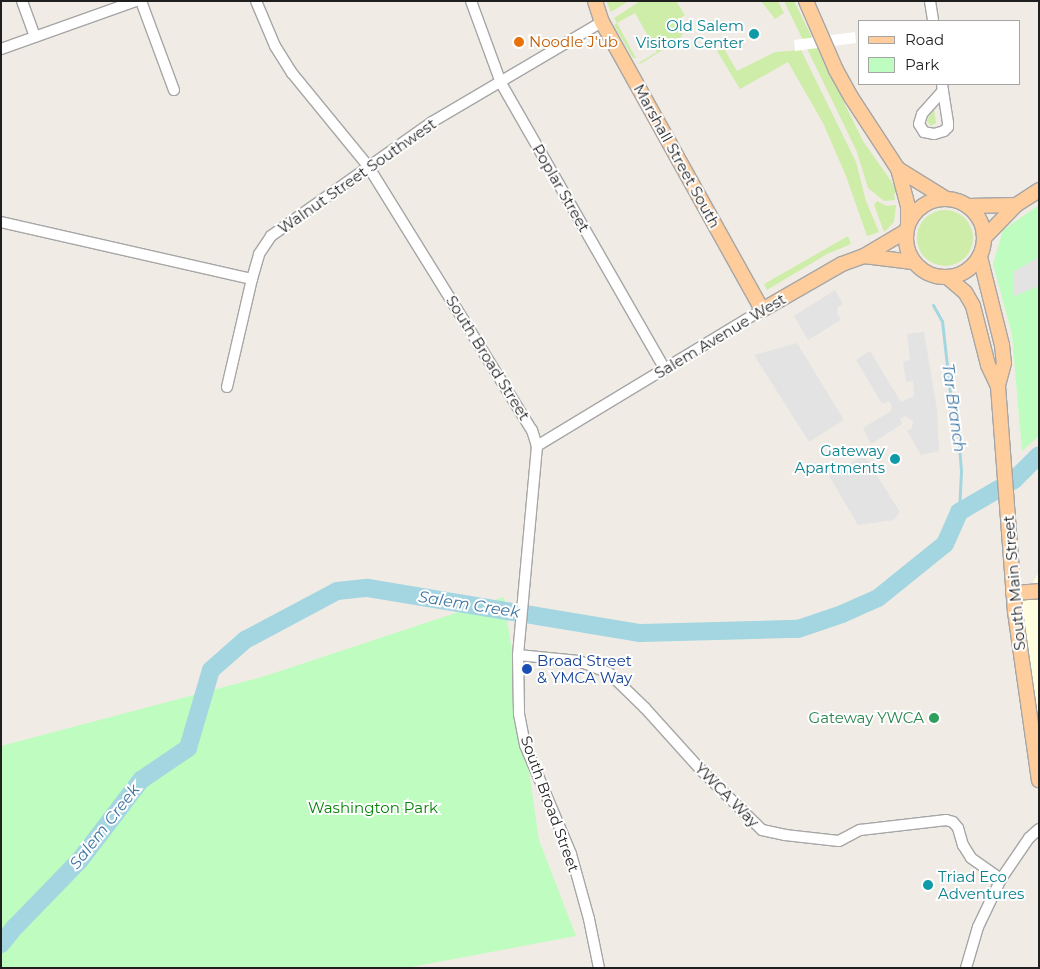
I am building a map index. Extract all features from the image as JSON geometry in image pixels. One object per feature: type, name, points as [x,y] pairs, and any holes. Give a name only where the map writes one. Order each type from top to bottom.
[{"type":"main road","name":"Marshall Street South","points":[[595,1],[602,22],[762,310]]},
{"type":"main road","points":[[806,1],[850,97],[898,168],[908,206],[907,227],[908,252],[913,262],[923,271],[934,276],[947,277],[966,271],[980,256],[985,237],[983,225],[977,214],[958,200],[945,198],[923,205],[914,213],[907,227]]},
{"type":"main road","points":[[898,168],[945,198]]},
{"type":"main road","points":[[985,237],[1016,205],[1039,190]]},
{"type":"main road","points":[[968,206],[1016,205]]},
{"type":"main road","name":"Salem Avenue West","points":[[762,310],[842,264],[864,256],[907,227]]},
{"type":"main road","points":[[864,256],[913,262]]},
{"type":"main road","name":"South Main Street","points":[[980,256],[1002,345],[1004,362],[998,386],[1013,593],[1039,780]]},
{"type":"main road","name":"South Main Street","points":[[947,277],[965,292],[974,306],[988,365],[998,386]]},
{"type":"main road","points":[[1013,593],[1039,591]]},
{"type":"street","points":[[22,1],[35,37]]},
{"type":"street","points":[[1,49],[136,1]]},
{"type":"street","points":[[141,1],[174,90]]},
{"type":"street","name":"South Broad Street","points":[[256,1],[276,46],[292,73],[368,166],[523,413],[537,446],[518,655],[519,714],[525,745],[570,854],[591,926],[598,968]]},
{"type":"street","name":"Poplar Street","points":[[471,1],[501,83],[665,369]]},
{"type":"street","points":[[933,20],[934,2]]},
{"type":"street","name":"Walnut Street Southwest","points":[[227,388],[259,254],[270,236],[432,122],[602,22]]},
{"type":"street","points":[[1,222],[252,279]]},
{"type":"street","name":"Salem Avenue West","points":[[537,446],[762,310]]},
{"type":"street","name":"YWCA Way","points":[[518,655],[579,661],[609,673],[645,708],[702,771],[762,830],[785,835],[839,841],[860,830],[946,820],[953,822],[958,828],[963,845],[971,858],[1001,879]]},
{"type":"street","points":[[966,968],[978,928],[1001,879],[1029,838],[1039,829]]},
{"type":"shaded area","points":[[1039,257],[1039,286],[1014,296],[1013,272]]},
{"type":"shaded area","points":[[835,290],[843,304],[838,307],[837,313],[841,320],[808,340],[794,316]]},
{"type":"shaded area","points":[[924,332],[937,410],[939,451],[921,455],[907,431],[912,428],[913,421],[905,416],[900,419],[902,424],[871,444],[863,428],[891,411],[892,406],[889,401],[882,404],[856,360],[870,351],[901,402],[914,396],[913,381],[906,382],[903,361],[910,360],[907,334]]},
{"type":"shaded area","points":[[797,343],[844,420],[809,442],[754,355]]},
{"type":"shaded area","points":[[864,455],[900,512],[894,520],[858,525],[829,476]]},
{"type":"shaded area","points":[[1039,572],[1039,750],[1015,612]]},
{"type":"green space","points":[[606,1],[629,1],[611,12]]},
{"type":"green space","points":[[640,1],[676,1],[685,15],[678,20],[683,32],[681,38],[642,63],[637,64],[657,52],[635,13],[617,23],[614,18]]},
{"type":"green space","points":[[761,1],[778,1],[784,13],[775,19]]},
{"type":"green space","points":[[784,1],[794,1],[863,141],[898,191],[894,194],[895,200],[884,201],[868,188],[857,152]]},
{"type":"green space","points":[[617,23],[636,58],[633,58],[614,25]]},
{"type":"green space","points":[[723,47],[737,71],[775,52],[801,50],[856,162],[866,201],[879,232],[867,236],[846,176],[823,123],[788,62],[740,89],[717,51]]},
{"type":"green space","points":[[934,109],[936,123],[930,126],[927,120]]},
{"type":"green space","points":[[877,201],[887,206],[896,205],[894,222],[884,232],[874,205]]},
{"type":"green space","points":[[1039,205],[1039,436],[1022,451],[1012,335],[993,264],[1003,230]]},
{"type":"green space","points":[[945,210],[956,212],[965,218],[971,227],[973,238],[971,249],[965,258],[956,264],[945,266],[934,264],[925,258],[919,249],[917,238],[919,227],[925,218],[934,212]]},
{"type":"green space","points":[[848,236],[851,244],[827,254],[767,290],[764,284]]},
{"type":"green space","name":"Washington Park","points":[[504,597],[539,840],[576,936],[406,968],[1,968],[1,746],[265,676]]},
{"type":"pier","points":[[855,32],[856,43],[795,51],[794,40]]},
{"type":"waterway","name":"Tar Branch","points":[[933,305],[942,321],[950,392],[957,421],[961,471],[959,512]]},
{"type":"waterway","name":"Salem Creek","points":[[1,944],[80,860],[141,780],[188,748],[211,670],[245,640],[337,591],[368,588],[640,633],[798,629],[842,614],[878,598],[945,544],[959,512],[1014,480],[1039,455]]},
{"type":"place","name":"Old Salem Visitors Center","points":[[754,34]]},
{"type":"place","name":"Noodle J'ub","points":[[519,42]]},
{"type":"place","name":"Gateway Apartments","points":[[895,459]]},
{"type":"place","name":"Broad Street & YMCA Way","points":[[527,669]]},
{"type":"place","name":"Gateway YWCA","points":[[934,718]]},
{"type":"place","name":"Triad Eco Adventures","points":[[928,885]]}]
